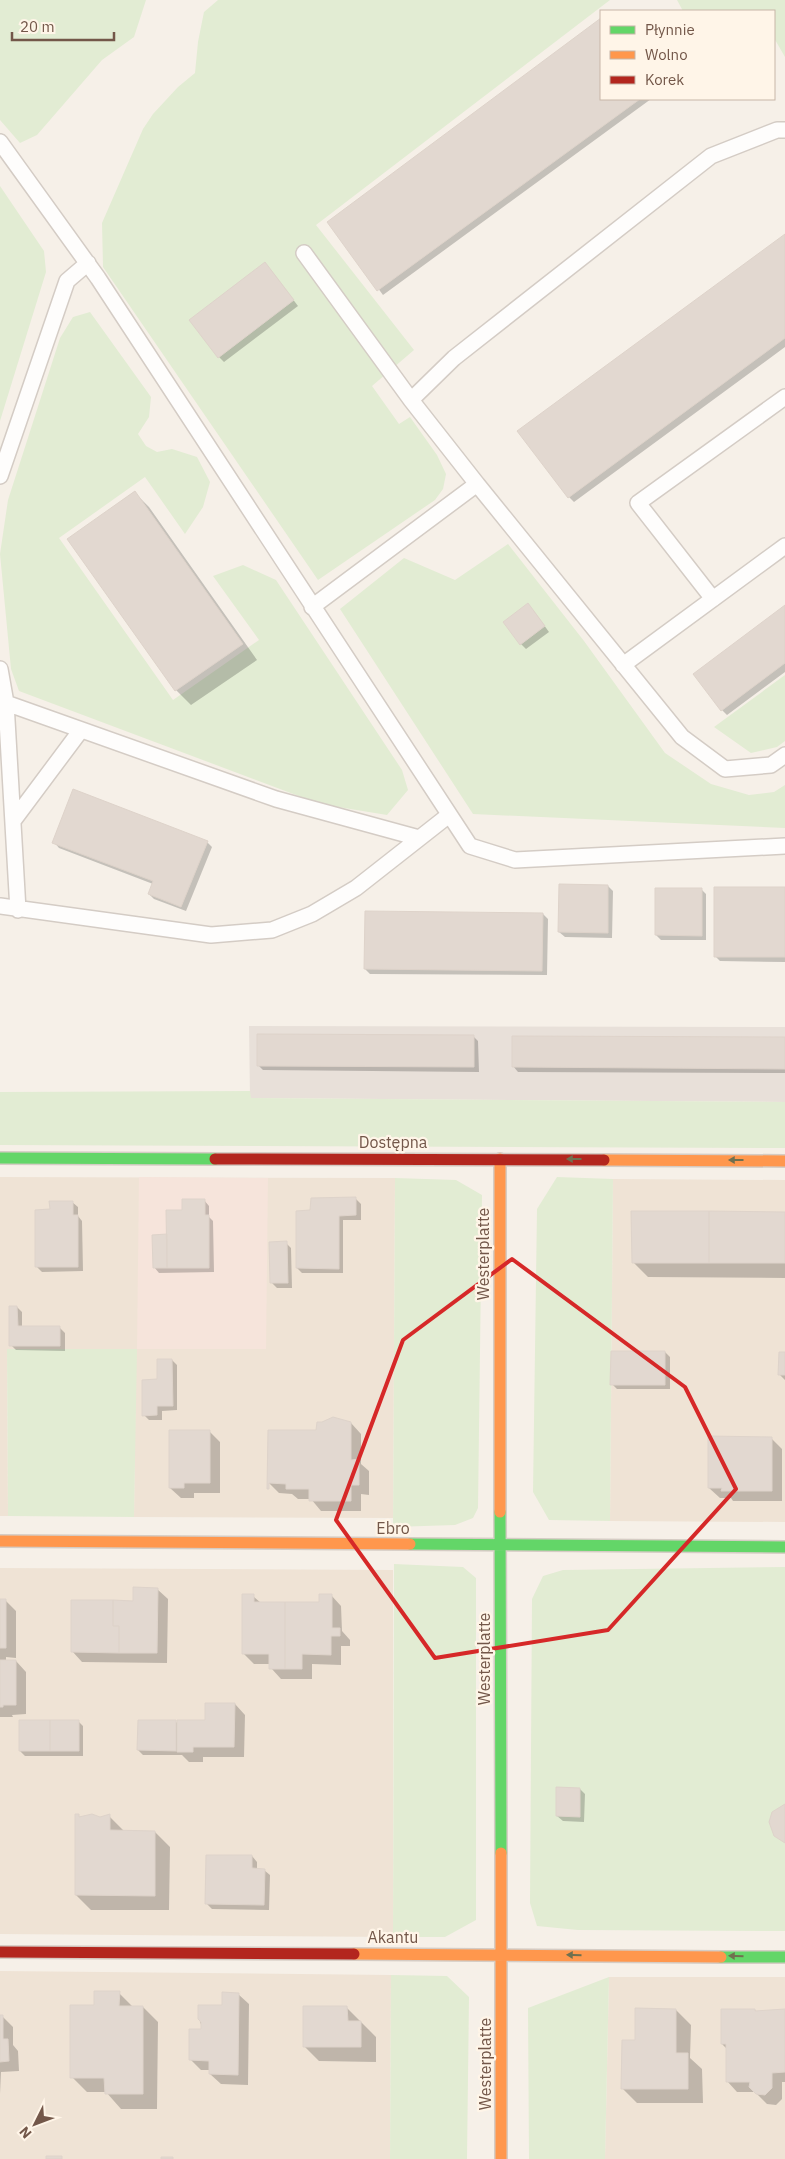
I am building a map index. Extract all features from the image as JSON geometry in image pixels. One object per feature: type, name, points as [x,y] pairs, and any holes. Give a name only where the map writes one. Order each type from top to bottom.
[{"type":"street","name":"Dostępna","points":[[0,1158],[785,1161]]},
{"type":"street","name":"Westerplatte","points":[[500,1159],[501,2159]]},
{"type":"street","name":"Ebro","points":[[0,1541],[785,1548]]},
{"type":"street","name":"Akantu","points":[[0,1952],[785,1957]]},
{"type":"lane","points":[[411,400],[454,358],[711,156],[777,130],[785,130]]},
{"type":"lane","points":[[0,142],[88,262],[470,846],[515,860],[785,846]]},
{"type":"lane","points":[[304,253],[411,400],[682,737],[724,770],[771,765],[785,755]]},
{"type":"lane","points":[[0,476],[67,281],[88,262]]},
{"type":"lane","points":[[713,599],[638,503],[785,397]]},
{"type":"lane","points":[[312,607],[477,484]]},
{"type":"lane","points":[[623,665],[785,546]]},
{"type":"lane","points":[[0,669],[6,703],[18,910]]},
{"type":"lane","points":[[6,703],[276,799],[419,838]]},
{"type":"lane","points":[[12,822],[81,730]]},
{"type":"lane","points":[[0,906],[18,910],[211,935],[272,930],[312,914],[356,888],[449,815]]},
{"type":"highlighted area","points":[[512,1259],[685,1387],[736,1489],[608,1630],[435,1658],[336,1520],[403,1340]]},
{"type":"shaded area","points":[[249,1026],[785,1027],[785,1102],[250,1098]]},
{"type":"shaded area","points":[[0,1177],[395,1178],[393,1518],[134,1517],[136,1349],[7,1349],[8,1516],[0,1516]]},
{"type":"shaded area","points":[[139,1177],[268,1178],[266,1349],[137,1349]]},
{"type":"shaded area","points":[[613,1179],[785,1180],[785,1522],[610,1521]]},
{"type":"shaded area","points":[[0,1568],[393,1570],[393,1937],[0,1934]]},
{"type":"shaded area","points":[[0,1971],[391,1975],[390,2159],[0,2159]]},
{"type":"shaded area","points":[[609,1977],[785,1977],[785,2159],[605,2159]]},
{"type":"green space","points":[[0,0],[146,0],[134,37],[102,60],[37,135],[20,143],[0,120]]},
{"type":"green space","points":[[218,0],[610,0],[316,225],[414,350],[372,386],[399,424],[410,417],[437,455],[446,474],[443,489],[435,500],[318,580],[103,267],[102,223],[143,129],[153,114],[178,87],[195,73],[198,42],[204,12]]},
{"type":"green space","points":[[677,0],[785,0],[785,57],[775,40],[775,10],[682,10]]},
{"type":"green space","points":[[0,186],[44,251],[46,272],[0,421]]},
{"type":"green space","points":[[90,312],[151,397],[149,417],[138,434],[146,446],[157,452],[172,449],[197,457],[210,482],[203,507],[185,534],[145,477],[59,538],[173,700],[259,640],[213,576],[243,565],[276,580],[402,770],[408,790],[387,815],[320,804],[19,691],[11,669],[0,554],[8,500],[60,338],[73,317]]},
{"type":"green space","points":[[508,544],[584,641],[665,753],[711,784],[749,795],[774,792],[785,785],[785,828],[473,814],[340,609],[404,558],[455,580]]},
{"type":"green space","points":[[785,675],[785,741],[777,747],[751,753],[714,727]]},
{"type":"green space","points":[[250,1091],[251,1098],[785,1102],[785,1148],[0,1145],[0,1092]]},
{"type":"green space","points":[[557,1177],[613,1179],[610,1521],[549,1520],[533,1492],[537,1209]]},
{"type":"green space","points":[[395,1178],[456,1180],[482,1195],[478,1508],[473,1518],[455,1525],[393,1527]]},
{"type":"green space","points":[[7,1349],[137,1349],[134,1517],[8,1516]]},
{"type":"green space","points":[[394,1564],[463,1567],[476,1578],[476,1920],[445,1937],[393,1937]]},
{"type":"green space","points":[[785,1567],[785,1931],[578,1930],[537,1926],[530,1903],[532,1599],[543,1576],[563,1570]]},
{"type":"green space","points":[[391,1975],[447,1976],[469,1997],[467,2159],[390,2159]]},
{"type":"green space","points":[[609,1977],[605,2159],[529,2159],[528,2008]]},
{"type":"building","points":[[600,19],[600,100],[639,100],[377,291],[327,222]]},
{"type":"building","points":[[785,234],[785,338],[568,498],[517,431]]},
{"type":"building","points":[[265,262],[294,300],[218,358],[189,320]]},
{"type":"building","points":[[135,491],[243,644],[175,691],[67,539]]},
{"type":"building","points":[[528,603],[545,626],[520,645],[503,622]]},
{"type":"building","points":[[785,605],[785,663],[721,711],[693,674]]},
{"type":"building","points":[[73,789],[208,841],[181,907],[148,894],[153,881],[52,843]]},
{"type":"building","points":[[559,884],[608,885],[608,933],[558,932]]},
{"type":"building","points":[[714,887],[785,887],[785,957],[714,957]]},
{"type":"building","points":[[655,888],[702,888],[702,936],[655,935]]},
{"type":"building","points":[[365,911],[543,913],[542,971],[364,969]]},
{"type":"building","points":[[257,1034],[474,1035],[474,1067],[257,1066]]},
{"type":"building","points":[[512,1036],[785,1037],[785,1069],[512,1067]]},
{"type":"building","points":[[356,1197],[356,1215],[339,1216],[339,1269],[296,1268],[296,1211],[310,1210],[311,1198]]},
{"type":"building","points":[[182,1199],[205,1199],[205,1215],[209,1215],[209,1268],[167,1268],[166,1210],[182,1210]]},
{"type":"building","points":[[49,1201],[73,1201],[73,1215],[78,1215],[78,1267],[35,1267],[35,1210],[50,1209]]},
{"type":"building","points":[[631,1211],[709,1211],[709,1263],[632,1263]]},
{"type":"building","points":[[709,1211],[785,1212],[785,1263],[709,1263]]},
{"type":"building","points":[[167,1234],[167,1268],[153,1268],[152,1235]]},
{"type":"building","points":[[287,1241],[288,1283],[270,1283],[269,1242]]},
{"type":"building","points":[[9,1306],[17,1306],[18,1326],[60,1326],[60,1346],[9,1346]]},
{"type":"building","points":[[611,1351],[665,1351],[665,1385],[610,1385]]},
{"type":"building","points":[[779,1352],[785,1352],[785,1375],[778,1375]]},
{"type":"building","points":[[157,1359],[172,1359],[173,1406],[157,1406],[157,1415],[142,1416],[142,1380],[157,1379]]},
{"type":"building","points":[[333,1417],[351,1422],[351,1460],[359,1459],[359,1485],[351,1485],[351,1501],[309,1501],[309,1489],[286,1489],[286,1484],[269,1483],[269,1489],[267,1489],[268,1430],[316,1430],[317,1422]]},
{"type":"building","points":[[169,1430],[210,1430],[210,1483],[184,1483],[184,1488],[169,1488]]},
{"type":"building","points":[[708,1436],[772,1437],[772,1491],[721,1491],[722,1488],[708,1488]]},
{"type":"building","points":[[133,1587],[158,1588],[157,1653],[119,1653],[119,1626],[113,1626],[113,1600],[133,1601]]},
{"type":"building","points":[[242,1594],[254,1594],[254,1602],[285,1602],[285,1669],[269,1669],[269,1654],[242,1654]]},
{"type":"building","points":[[319,1594],[332,1594],[332,1628],[340,1628],[340,1636],[331,1636],[331,1655],[302,1654],[302,1669],[285,1669],[285,1602],[319,1602]]},
{"type":"building","points":[[0,1599],[6,1599],[6,1648],[0,1648]]},
{"type":"building","points":[[71,1600],[113,1600],[113,1626],[119,1626],[119,1653],[71,1652]]},
{"type":"building","points":[[0,1660],[16,1660],[16,1705],[3,1705],[3,1707],[0,1707]]},
{"type":"building","points":[[205,1703],[235,1703],[234,1747],[193,1747],[193,1752],[177,1752],[177,1720],[205,1720]]},
{"type":"building","points":[[19,1720],[50,1720],[50,1751],[19,1751]]},
{"type":"building","points":[[50,1720],[79,1720],[79,1751],[50,1751]]},
{"type":"building","points":[[138,1720],[176,1720],[176,1751],[137,1750]]},
{"type":"building","points":[[556,1787],[580,1788],[580,1817],[556,1816]]},
{"type":"building","points":[[785,1804],[785,1843],[774,1836],[769,1822],[772,1812]]},
{"type":"building","points":[[75,1814],[79,1814],[79,1817],[92,1814],[100,1817],[110,1814],[110,1830],[155,1831],[155,1896],[75,1895]]},
{"type":"building","points":[[206,1855],[252,1855],[252,1868],[265,1869],[264,1905],[205,1904]]},
{"type":"building","points":[[94,1991],[120,1991],[119,2006],[143,2006],[143,2094],[105,2094],[104,2078],[70,2078],[70,2005],[94,2005]]},
{"type":"building","points":[[222,1992],[239,1993],[238,2075],[209,2074],[209,2061],[189,2060],[189,2029],[201,2029],[201,2022],[198,2019],[198,2005],[222,2005]]},
{"type":"building","points":[[303,2006],[347,2006],[348,2021],[361,2021],[361,2047],[303,2047]]},
{"type":"building","points":[[635,2008],[676,2009],[676,2053],[688,2053],[688,2089],[621,2089],[622,2040],[635,2040]]},
{"type":"building","points":[[721,2009],[755,2009],[755,2011],[785,2009],[785,2072],[772,2073],[772,2088],[765,2095],[756,2094],[749,2087],[750,2082],[726,2082],[726,2044],[721,2044]]},
{"type":"building","points":[[0,2015],[3,2015],[3,2039],[8,2039],[9,2061],[0,2062]]},
{"type":"building","points":[[46,2156],[62,2156],[62,2159],[46,2159]]},
{"type":"building","points":[[161,2157],[173,2157],[173,2159],[161,2159]]},
{"type":"traffic: fast","points":[[0,1158],[215,1159]]},
{"type":"traffic: fast","points":[[500,1512],[501,1853]]},
{"type":"traffic: fast","points":[[410,1544],[785,1547]]},
{"type":"traffic: fast","points":[[721,1957],[785,1957]]},
{"type":"traffic: slow","points":[[500,1159],[500,1512]]},
{"type":"traffic: slow","points":[[604,1160],[785,1161]]},
{"type":"traffic: slow","points":[[0,1541],[410,1544]]},
{"type":"traffic: slow","points":[[501,1853],[501,2159]]},
{"type":"traffic: slow","points":[[354,1954],[721,1957]]},
{"type":"traffic: jam","points":[[215,1159],[604,1160]]},
{"type":"traffic: jam","points":[[0,1952],[354,1954]]}]
